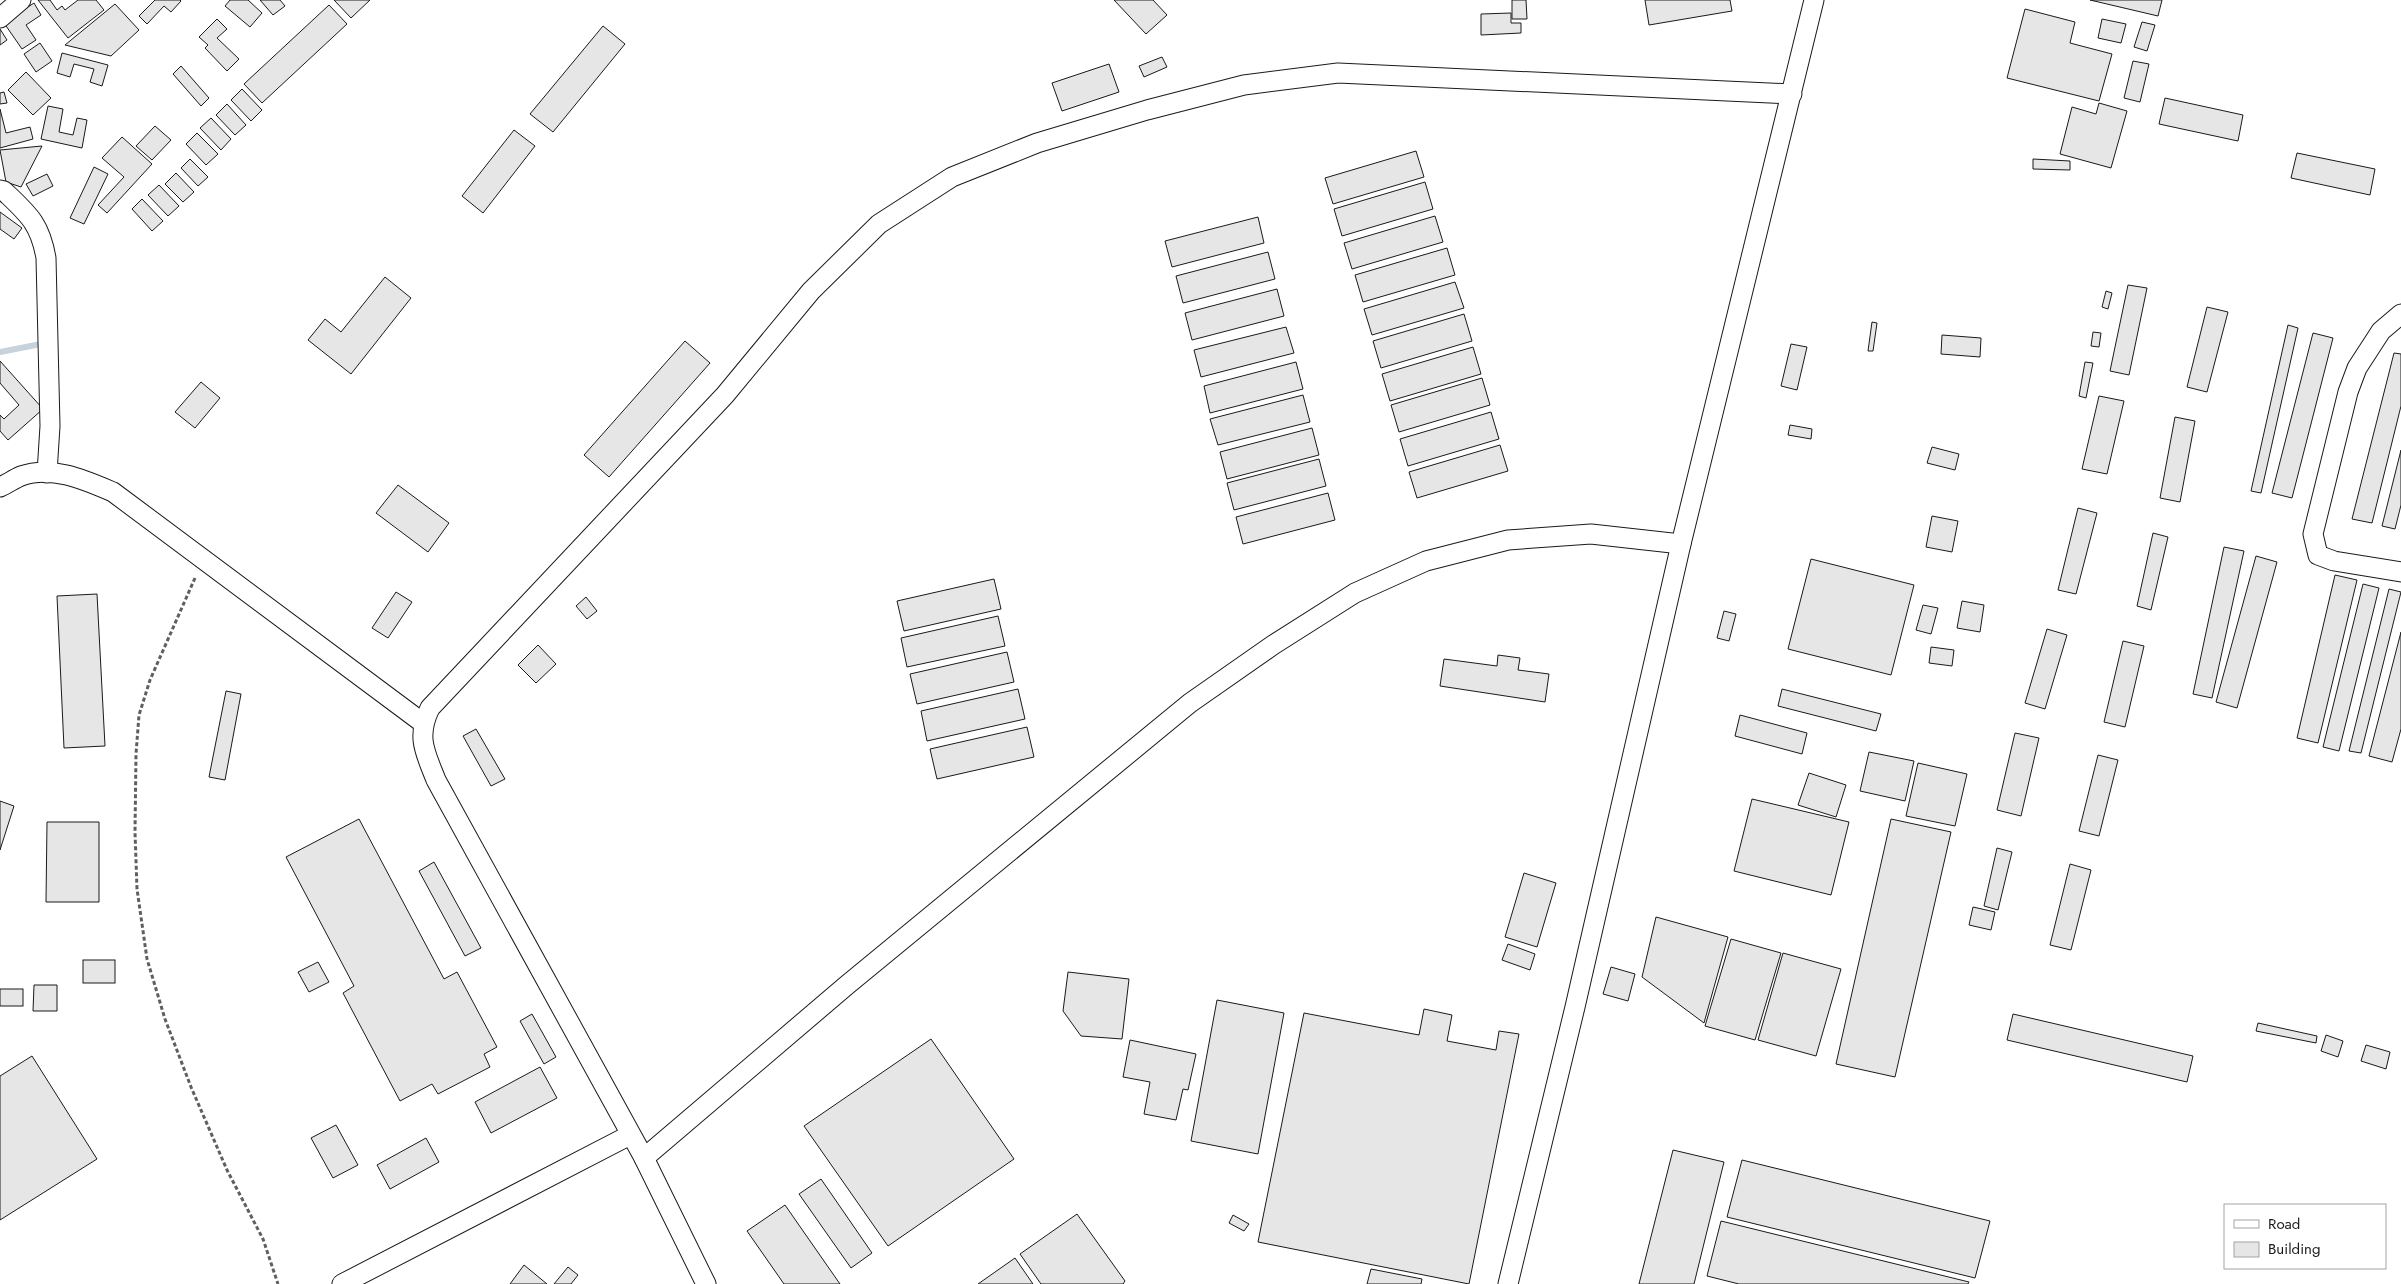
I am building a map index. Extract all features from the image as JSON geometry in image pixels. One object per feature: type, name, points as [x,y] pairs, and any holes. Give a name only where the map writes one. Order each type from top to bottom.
[{"type":"street","points":[[0,18],[21,0]]},
{"type":"street","points":[[1508,1284],[1575,1007],[1681,544],[1814,0]]},
{"type":"street","points":[[706,1284],[644,1158],[436,780],[422,743],[423,723],[430,708],[725,395],[811,291],[879,224],[952,177],[1037,143],[1147,110],[1244,84],[1338,73],[1792,94]]},
{"type":"street","points":[[1,192],[36,224],[43,242],[46,258],[50,426],[47,473]]},
{"type":"street","points":[[2401,314],[2381,332],[2357,368],[2348,392],[2313,534],[2318,555],[2334,561],[2401,572]]},
{"type":"street","points":[[0,487],[21,476],[47,473],[79,477],[113,492],[423,723]]},
{"type":"street","points":[[644,1158],[847,985],[1190,703],[1273,645],[1355,593],[1426,561],[1508,540],[1591,534],[1681,544]]},
{"type":"street","points":[[342,1284],[630,1135]]},
{"type":"path","points":[[204,560],[150,680],[139,715],[134,832],[137,889],[147,959],[165,1020],[191,1087],[227,1170],[263,1239],[278,1284]]},
{"type":"building","points":[[38,0],[50,0],[57,10],[62,6],[65,10],[78,0],[96,0],[104,10],[68,38]]},
{"type":"building","points":[[155,0],[181,1],[171,12],[164,6],[147,24],[139,16]]},
{"type":"building","points":[[230,0],[248,0],[262,13],[250,27],[225,6]]},
{"type":"building","points":[[260,0],[280,0],[285,6],[273,15]]},
{"type":"building","points":[[334,0],[370,0],[351,18]]},
{"type":"building","points":[[1114,0],[1153,0],[1167,15],[1146,34]]},
{"type":"building","points":[[1512,0],[1526,0],[1527,19],[1512,19]]},
{"type":"building","points":[[1645,0],[1730,0],[1732,11],[1649,25]]},
{"type":"building","points":[[2090,0],[2162,0],[2158,16]]},
{"type":"building","points":[[34,3],[41,15],[26,25],[36,40],[22,49],[4,23]]},
{"type":"building","points":[[115,4],[139,30],[111,56],[65,45]]},
{"type":"building","points":[[329,5],[347,24],[262,103],[244,84]]},
{"type":"building","points":[[2025,9],[2075,22],[2070,43],[2112,54],[2099,101],[2007,78]]},
{"type":"building","points":[[1511,13],[1511,23],[1521,23],[1521,33],[1481,35],[1481,14]]},
{"type":"building","points":[[217,19],[227,29],[217,38],[239,59],[227,71],[205,48],[208,45],[199,37]]},
{"type":"building","points":[[2102,19],[2126,24],[2121,43],[2098,38]]},
{"type":"building","points":[[2142,22],[2155,25],[2147,51],[2134,47]]},
{"type":"building","points":[[603,26],[625,44],[553,132],[530,114]]},
{"type":"building","points":[[0,29],[7,40],[0,45]]},
{"type":"building","points":[[40,43],[52,61],[36,72],[24,54]]},
{"type":"building","points":[[62,53],[108,65],[102,86],[90,82],[94,69],[74,64],[70,77],[57,73]]},
{"type":"building","points":[[1162,57],[1167,67],[1144,77],[1139,66]]},
{"type":"building","points":[[2133,61],[2149,64],[2140,102],[2124,98]]},
{"type":"building","points":[[1109,64],[1119,92],[1062,111],[1052,83]]},
{"type":"building","points":[[181,66],[209,98],[201,106],[173,74]]},
{"type":"building","points":[[26,72],[51,98],[33,115],[8,90]]},
{"type":"building","points":[[242,89],[262,110],[251,121],[231,100]]},
{"type":"building","points":[[4,92],[7,103],[0,104],[0,93]]},
{"type":"building","points":[[2165,98],[2243,115],[2238,141],[2159,124]]},
{"type":"building","points":[[2099,103],[2127,111],[2111,168],[2060,154],[2072,107],[2096,114]]},
{"type":"building","points":[[227,104],[246,125],[235,135],[216,115]]},
{"type":"building","points":[[48,106],[63,109],[59,132],[73,135],[77,118],[87,120],[82,148],[41,139]]},
{"type":"building","points":[[0,109],[6,133],[30,127],[33,139],[0,148]]},
{"type":"building","points":[[211,118],[231,139],[221,150],[200,128]]},
{"type":"building","points":[[155,126],[171,140],[152,160],[136,146]]},
{"type":"building","points":[[514,130],[535,146],[483,213],[462,196]]},
{"type":"building","points":[[197,133],[218,154],[206,165],[186,144]]},
{"type":"building","points":[[122,137],[152,164],[107,213],[98,205],[124,177],[102,158]]},
{"type":"building","points":[[42,146],[21,187],[6,182],[0,150]]},
{"type":"building","points":[[1416,151],[1424,177],[1333,204],[1325,178]]},
{"type":"building","points":[[2297,153],[2375,169],[2370,195],[2291,178]]},
{"type":"building","points":[[190,159],[208,177],[198,186],[181,168]]},
{"type":"building","points":[[2033,159],[2070,161],[2070,170],[2033,169]]},
{"type":"building","points":[[94,167],[108,174],[84,224],[70,218]]},
{"type":"building","points":[[176,173],[194,192],[183,202],[165,184]]},
{"type":"building","points":[[47,174],[53,186],[33,196],[26,184]]},
{"type":"building","points":[[1425,182],[1433,209],[1342,236],[1334,209]]},
{"type":"building","points":[[159,185],[179,206],[168,216],[148,195]]},
{"type":"building","points":[[142,199],[163,221],[152,231],[132,209]]},
{"type":"building","points":[[0,212],[22,228],[14,239],[0,229]]},
{"type":"building","points":[[1435,216],[1443,242],[1352,269],[1344,243]]},
{"type":"building","points":[[1258,217],[1264,243],[1172,267],[1165,241]]},
{"type":"building","points":[[1447,248],[1455,275],[1363,302],[1355,275]]},
{"type":"building","points":[[1268,252],[1275,279],[1183,303],[1176,276]]},
{"type":"building","points":[[385,277],[411,298],[351,374],[308,340],[325,319],[341,332]]},
{"type":"building","points":[[1455,282],[1464,308],[1372,335],[1364,309]]},
{"type":"building","points":[[2128,285],[2147,288],[2129,375],[2110,371]]},
{"type":"building","points":[[1277,289],[1284,316],[1192,340],[1185,313]]},
{"type":"building","points":[[2106,291],[2112,293],[2108,309],[2102,307]]},
{"type":"building","points":[[2207,307],[2228,312],[2207,392],[2187,387]]},
{"type":"building","points":[[1464,314],[1472,341],[1381,368],[1373,341]]},
{"type":"building","points":[[1872,322],[1877,323],[1873,351],[1868,351]]},
{"type":"building","points":[[2288,325],[2298,328],[2261,493],[2251,491]]},
{"type":"building","points":[[1286,327],[1294,353],[1201,377],[1194,350]]},
{"type":"building","points":[[2093,332],[2101,333],[2099,347],[2091,346]]},
{"type":"building","points":[[2313,333],[2333,338],[2292,498],[2272,493]]},
{"type":"building","points":[[1942,335],[1981,338],[1980,357],[1941,354]]},
{"type":"building","points":[[685,341],[710,363],[609,477],[584,455]]},
{"type":"building","points":[[1791,344],[1807,347],[1797,390],[1781,386]]},
{"type":"building","points":[[1473,347],[1481,374],[1390,401],[1382,374]]},
{"type":"building","points":[[2394,353],[2401,354],[2401,406],[2372,523],[2352,519]]},
{"type":"building","points":[[0,361],[43,409],[8,440],[0,431],[0,415],[4,419],[19,405],[0,383]]},
{"type":"building","points":[[1296,362],[1303,389],[1210,413],[1204,386]]},
{"type":"building","points":[[2085,362],[2093,363],[2086,398],[2079,396]]},
{"type":"building","points":[[1482,378],[1490,405],[1399,432],[1391,405]]},
{"type":"building","points":[[201,382],[220,398],[195,428],[175,412]]},
{"type":"building","points":[[1303,395],[1310,422],[1218,445],[1210,419]]},
{"type":"building","points":[[2099,396],[2124,401],[2107,474],[2082,469]]},
{"type":"building","points":[[1491,412],[1499,439],[1408,466],[1400,439]]},
{"type":"building","points":[[2175,417],[2195,421],[2180,502],[2160,498]]},
{"type":"building","points":[[1790,425],[1812,429],[1811,439],[1788,435]]},
{"type":"building","points":[[1312,428],[1319,455],[1227,479],[1220,452]]},
{"type":"building","points":[[1500,445],[1508,471],[1417,498],[1409,472]]},
{"type":"building","points":[[1932,447],[1959,454],[1955,470],[1927,463]]},
{"type":"building","points":[[2401,450],[2401,505],[2395,529],[2382,526]]},
{"type":"building","points":[[1319,459],[1326,486],[1234,510],[1227,483]]},
{"type":"building","points":[[398,485],[449,523],[428,552],[376,513]]},
{"type":"building","points":[[1328,493],[1335,520],[1243,544],[1236,517]]},
{"type":"building","points":[[2078,508],[2097,513],[2076,594],[2058,590]]},
{"type":"building","points":[[1932,516],[1958,521],[1952,552],[1926,547]]},
{"type":"building","points":[[2153,533],[2168,537],[2151,610],[2137,606]]},
{"type":"building","points":[[2224,547],[2244,551],[2212,698],[2193,694]]},
{"type":"building","points":[[2256,556],[2277,562],[2237,708],[2216,702]]},
{"type":"building","points":[[1811,559],[1914,585],[1891,675],[1788,649]]},
{"type":"building","points":[[2335,575],[2357,580],[2318,743],[2297,738]]},
{"type":"building","points":[[994,579],[1001,609],[904,631],[897,601]]},
{"type":"building","points":[[2363,584],[2379,588],[2339,751],[2323,747]]},
{"type":"building","points":[[2389,589],[2401,592],[2361,753],[2349,751]]},
{"type":"building","points":[[396,592],[412,602],[388,638],[372,628]]},
{"type":"building","points":[[97,594],[105,746],[64,748],[57,596]]},
{"type":"building","points":[[586,597],[597,611],[587,619],[576,606]]},
{"type":"building","points":[[1962,601],[1984,605],[1980,632],[1957,628]]},
{"type":"building","points":[[1923,605],[1938,608],[1931,634],[1916,630]]},
{"type":"building","points":[[1724,611],[1736,614],[1729,641],[1717,638]]},
{"type":"building","points":[[998,616],[1005,646],[907,667],[901,638]]},
{"type":"building","points":[[2047,629],[2067,635],[2045,709],[2025,703]]},
{"type":"building","points":[[2401,632],[2401,729],[2392,762],[2369,756]]},
{"type":"building","points":[[2123,641],[2144,646],[2125,727],[2104,722]]},
{"type":"building","points":[[538,645],[556,664],[536,683],[518,665]]},
{"type":"building","points":[[1931,647],[1954,650],[1952,666],[1929,663]]},
{"type":"building","points":[[1007,652],[1014,682],[917,704],[910,674]]},
{"type":"building","points":[[1498,655],[1520,658],[1518,670],[1549,674],[1545,702],[1440,686],[1444,659],[1497,666]]},
{"type":"building","points":[[1018,689],[1025,719],[927,741],[921,711]]},
{"type":"building","points":[[1782,689],[1881,714],[1876,731],[1778,706]]},
{"type":"building","points":[[226,691],[241,694],[225,780],[209,777]]},
{"type":"building","points":[[1740,715],[1807,733],[1802,754],[1735,736]]},
{"type":"building","points":[[1027,727],[1034,757],[937,779],[930,749]]},
{"type":"building","points":[[476,729],[505,779],[491,786],[463,736]]},
{"type":"building","points":[[2015,733],[2039,738],[2021,816],[1997,810]]},
{"type":"building","points":[[1869,752],[1914,761],[1905,801],[1860,791]]},
{"type":"building","points":[[2098,755],[2118,760],[2099,836],[2079,831]]},
{"type":"building","points":[[1918,763],[1967,774],[1955,826],[1906,816]]},
{"type":"building","points":[[1809,773],[1846,785],[1836,817],[1798,805]]},
{"type":"building","points":[[1752,799],[1849,822],[1831,895],[1734,871]]},
{"type":"building","points":[[0,801],[14,806],[0,850]]},
{"type":"building","points":[[359,819],[444,979],[457,972],[497,1047],[484,1054],[490,1067],[438,1094],[432,1084],[400,1101],[343,993],[354,986],[286,857]]},
{"type":"building","points":[[1891,819],[1951,832],[1895,1077],[1836,1064]]},
{"type":"building","points":[[47,822],[99,822],[99,902],[46,902]]},
{"type":"building","points":[[1997,848],[2012,852],[1998,910],[1984,906]]},
{"type":"building","points":[[434,862],[481,948],[465,956],[419,871]]},
{"type":"building","points":[[2070,864],[2091,870],[2071,950],[2050,945]]},
{"type":"building","points":[[1524,873],[1556,883],[1537,947],[1505,937]]},
{"type":"building","points":[[1973,907],[1995,912],[1991,930],[1969,925]]},
{"type":"building","points":[[1656,917],[1728,937],[1704,1023],[1642,977]]},
{"type":"building","points":[[1731,939],[1781,953],[1755,1040],[1705,1026]]},
{"type":"building","points":[[1508,944],[1535,954],[1530,970],[1502,960]]},
{"type":"building","points":[[1783,953],[1841,969],[1816,1056],[1758,1040]]},
{"type":"building","points":[[83,960],[115,960],[115,983],[83,983]]},
{"type":"building","points":[[318,962],[329,982],[309,992],[298,972]]},
{"type":"building","points":[[1611,967],[1635,974],[1628,1001],[1603,994]]},
{"type":"building","points":[[1068,972],[1129,979],[1122,1039],[1081,1036],[1063,1011]]},
{"type":"building","points":[[34,985],[57,985],[57,1011],[33,1011]]},
{"type":"building","points":[[0,989],[23,989],[23,1006],[0,1006]]},
{"type":"building","points":[[1217,1000],[1284,1013],[1258,1154],[1191,1141]]},
{"type":"building","points":[[1424,1009],[1452,1015],[1447,1041],[1496,1050],[1499,1031],[1519,1034],[1469,1284],[1258,1242],[1304,1013],[1419,1035]]},
{"type":"building","points":[[532,1014],[556,1057],[544,1064],[520,1021]]},
{"type":"building","points":[[2013,1014],[2193,1056],[2187,1082],[2007,1040]]},
{"type":"building","points":[[2258,1023],[2317,1036],[2316,1043],[2256,1031]]},
{"type":"building","points":[[2326,1035],[2343,1041],[2338,1057],[2321,1051]]},
{"type":"building","points":[[931,1039],[1014,1159],[888,1246],[804,1126]]},
{"type":"building","points":[[1130,1040],[1196,1054],[1188,1090],[1183,1089],[1176,1120],[1144,1114],[1150,1082],[1123,1077]]},
{"type":"building","points":[[2366,1045],[2390,1052],[2386,1069],[2361,1061]]},
{"type":"building","points":[[32,1056],[97,1159],[0,1220],[0,1076]]},
{"type":"building","points":[[540,1067],[557,1098],[491,1133],[475,1102]]},
{"type":"building","points":[[336,1125],[358,1165],[333,1178],[311,1138]]},
{"type":"building","points":[[426,1138],[439,1162],[390,1189],[377,1165]]},
{"type":"building","points":[[1673,1150],[1724,1162],[1694,1284],[1639,1284]]},
{"type":"building","points":[[1742,1160],[1990,1221],[1975,1278],[1727,1217]]},
{"type":"building","points":[[821,1179],[872,1253],[851,1268],[799,1194]]},
{"type":"building","points":[[785,1205],[840,1284],[784,1284],[747,1231]]},
{"type":"building","points":[[1077,1214],[1125,1281],[1123,1284],[1041,1284],[1020,1254]]},
{"type":"building","points":[[1233,1215],[1249,1224],[1244,1231],[1229,1223]]},
{"type":"building","points":[[1721,1221],[1969,1282],[1968,1284],[1739,1284],[1707,1276]]},
{"type":"building","points":[[1015,1258],[1033,1284],[978,1284]]},
{"type":"building","points":[[524,1265],[547,1284],[510,1284]]},
{"type":"building","points":[[568,1267],[578,1275],[571,1284],[554,1284]]},
{"type":"building","points":[[1371,1269],[1422,1279],[1421,1284],[1367,1284]]},
{"type":"waterway","points":[[0,352],[46,343]]}]
